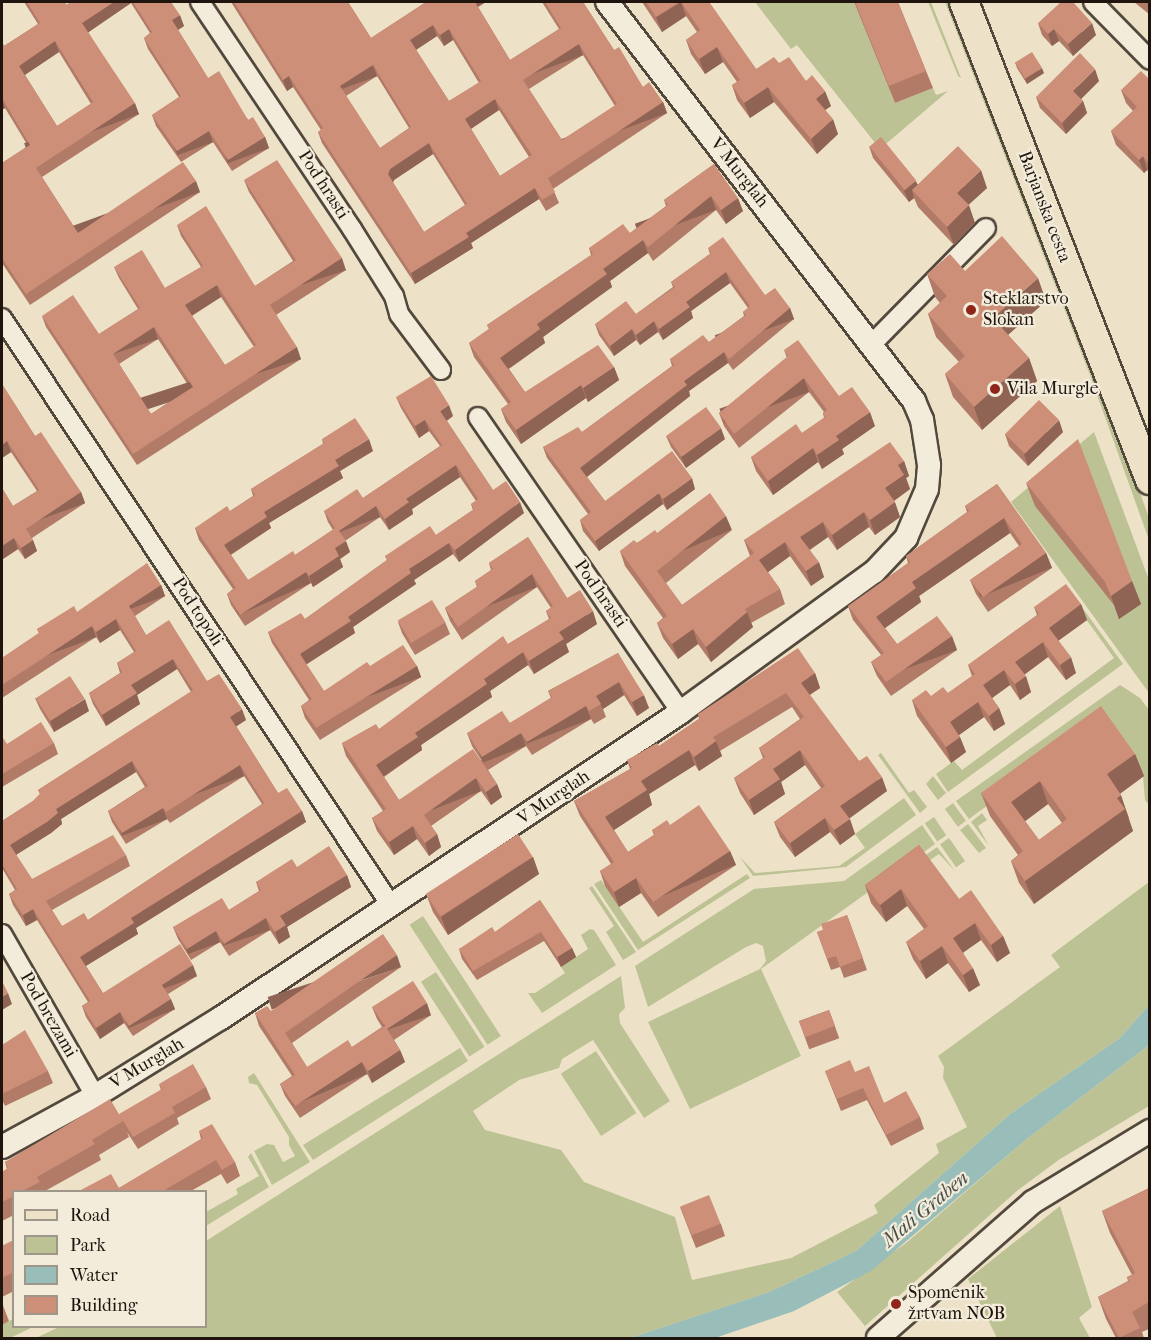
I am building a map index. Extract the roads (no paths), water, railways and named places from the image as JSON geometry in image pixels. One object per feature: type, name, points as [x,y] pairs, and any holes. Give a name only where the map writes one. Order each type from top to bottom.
[{"type":"main road","name":"Barjanska cesta","points":[[964,2],[1149,480]]},
{"type":"street","name":"Pod hrasti","points":[[200,2],[352,229],[394,296],[399,314],[441,370]]},
{"type":"street","name":"V Murglah","points":[[2,1147],[95,1096],[392,907],[681,712],[874,572],[906,538],[919,513],[929,465],[922,420],[903,383],[871,345],[607,2]]},
{"type":"street","points":[[1093,2],[1149,60]]},
{"type":"street","points":[[871,345],[986,228]]},
{"type":"street","name":"Pod topoli","points":[[2,318],[392,907]]},
{"type":"street","name":"Pod hrasti","points":[[478,417],[681,712]]},
{"type":"street","name":"Pod brezami","points":[[2,934],[95,1096]]},
{"type":"street","points":[[878,1338],[1033,1202],[1149,1131]]},
{"type":"water","name":"Mali Graben","points":[[1149,1005],[1149,1045],[1028,1138],[871,1271],[794,1311],[715,1338],[630,1338],[769,1292],[856,1251],[1010,1114],[1120,1038]]},
{"type":"place","name":"Steklarstvo Slokan","points":[[971,310]]},
{"type":"place","name":"Vila Murgle","points":[[995,389]]},
{"type":"place","name":"Spomenik žrtvam NOB","points":[[896,1304]]}]
